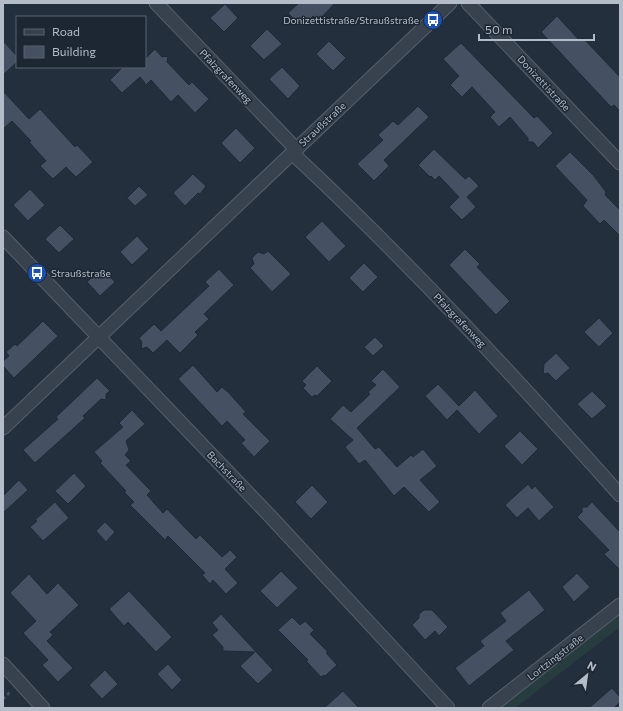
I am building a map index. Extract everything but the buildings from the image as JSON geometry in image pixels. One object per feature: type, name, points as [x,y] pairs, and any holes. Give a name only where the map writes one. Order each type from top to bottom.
[{"type":"street","name":"Pfalzgrafenweg","points":[[156,3],[294,151],[498,360],[620,495]]},
{"type":"street","name":"Straußstraße","points":[[3,428],[450,3]]},
{"type":"street","name":"Donizettistraße","points":[[468,3],[620,163]]},
{"type":"street","name":"Bachstraße","points":[[3,237],[270,516],[448,708]]},
{"type":"street","name":"Lortzingstraße","points":[[489,708],[620,605]]},
{"type":"street","points":[[3,664],[44,708]]},
{"type":"green space","points":[[620,613],[620,627],[515,708],[499,708]]},
{"type":"place","name":"Donizettistraße/Straußstraße","points":[[433,20]]},
{"type":"place","name":"Straußstraße","points":[[37,273]]}]
